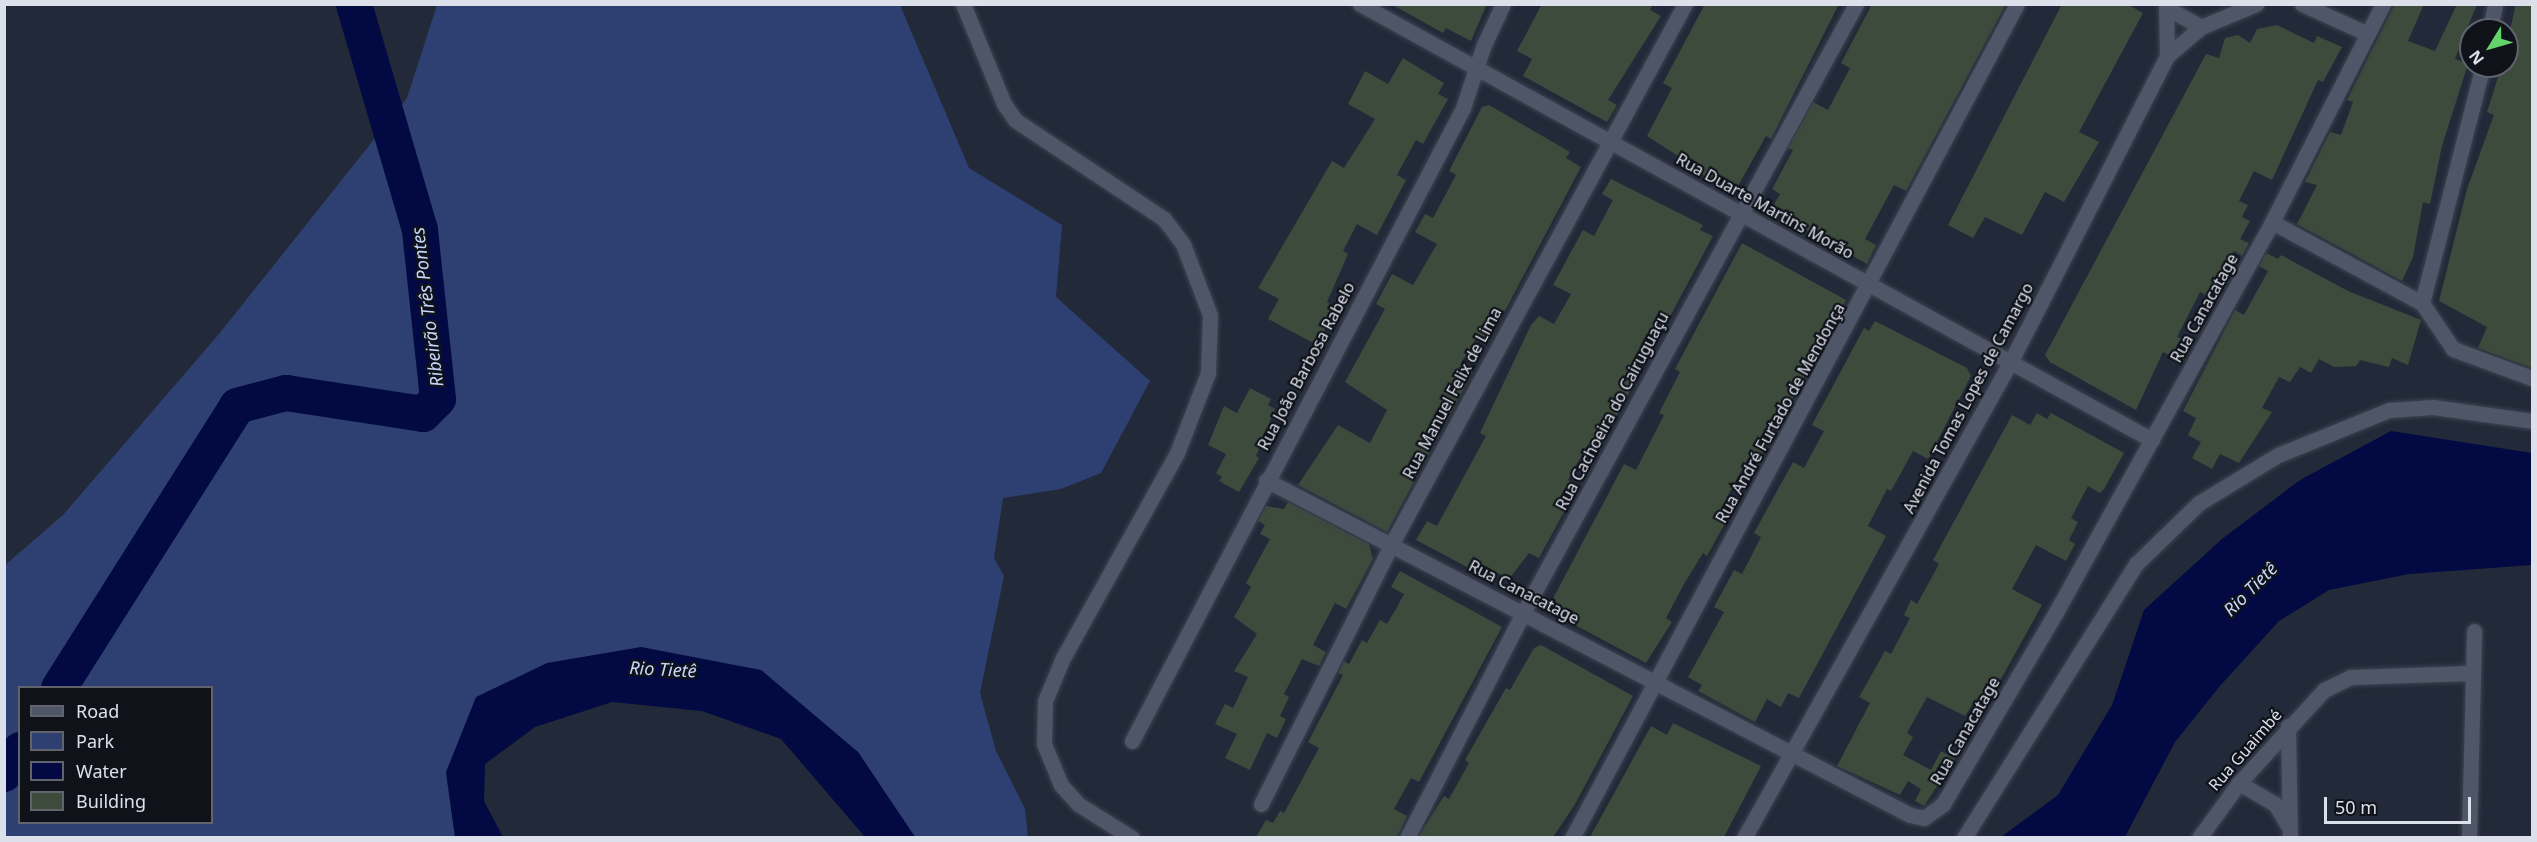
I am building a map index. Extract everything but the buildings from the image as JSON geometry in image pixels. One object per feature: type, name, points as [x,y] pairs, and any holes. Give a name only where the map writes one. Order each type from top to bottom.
[{"type":"street","points":[[963,4],[1004,104],[1015,120],[1164,219],[1183,244],[1210,315],[1208,373],[1177,453],[1062,660],[1045,701],[1044,744],[1062,785],[1078,804],[1132,837]]},
{"type":"street","name":"Rua Duarte Martins Morão","points":[[1360,4],[2152,440]]},
{"type":"street","name":"Rua João Barbosa Rabelo","points":[[1132,741],[1266,480],[1463,108],[1503,4]]},
{"type":"street","name":"Rua Manuel Felix de Lima","points":[[1261,804],[1391,545],[1685,4]]},
{"type":"street","name":"Rua Cachoeira do Cairuguaçu","points":[[1407,837],[1524,611],[1739,214],[1856,4]]},
{"type":"street","name":"Rua André Furtado de Mendonça","points":[[1572,837],[1654,681],[1871,285],[2017,4]]},
{"type":"street","name":"Avenida Tomas Lopes de Camargo","points":[[1744,837],[2011,361],[2168,56],[2201,27],[2256,4]]},
{"type":"street","points":[[2302,4],[2368,34]]},
{"type":"street","name":"Rua Canacatage","points":[[1266,480],[1524,611],[1910,815],[1924,818],[1936,810],[2044,633],[2272,222],[2383,4]]},
{"type":"street","points":[[2167,6],[2201,27]]},
{"type":"street","name":"Avenida Tomas Lopes de Camargo","points":[[2167,6],[2168,56]]},
{"type":"street","points":[[2422,303],[2480,78]]},
{"type":"street","points":[[2272,222],[2422,303],[2453,349],[2532,378]]},
{"type":"street","points":[[1964,837],[2136,564],[2199,503],[2278,455],[2346,423],[2389,410],[2433,407],[2532,421]]},
{"type":"street","points":[[2469,837],[2470,673],[2474,631]]},
{"type":"street","name":"Rua Guaimbé","points":[[2199,837],[2239,783],[2288,726],[2324,690],[2352,677],[2470,673]]},
{"type":"street","points":[[2288,726],[2290,832]]},
{"type":"street","points":[[2239,783],[2265,796],[2290,832]]},
{"type":"green space","points":[[437,5],[900,5],[969,168],[1062,225],[1056,297],[1150,381],[1101,473],[1061,489],[1003,498],[994,558],[1004,576],[980,693],[996,751],[1025,809],[1028,837],[915,837],[858,752],[641,647],[446,772],[455,837],[5,837],[4,566],[63,515],[219,334],[407,98]]},
{"type":"water","name":"Rio Tietê","points":[[2391,431],[2532,453],[2532,565],[2409,574],[2329,590],[2279,621],[2219,687],[2175,742],[2125,837],[2001,837],[2058,795],[2112,705],[2144,610],[2222,539],[2300,480]]},
{"type":"water","name":"Rio Tietê","points":[[641,647],[761,670],[858,752],[915,837],[865,837],[781,739],[702,711],[612,702],[535,727],[485,764],[484,801],[503,837],[455,837],[446,772],[476,697],[547,663]]},
{"type":"waterway","name":"Ribeirão Três Pontes","points":[[60,686],[237,406],[286,393],[423,414],[438,399],[420,230],[354,4]]},
{"type":"waterway","name":"Ribeirão Três Pontes","points":[[4,774],[18,753]]}]
